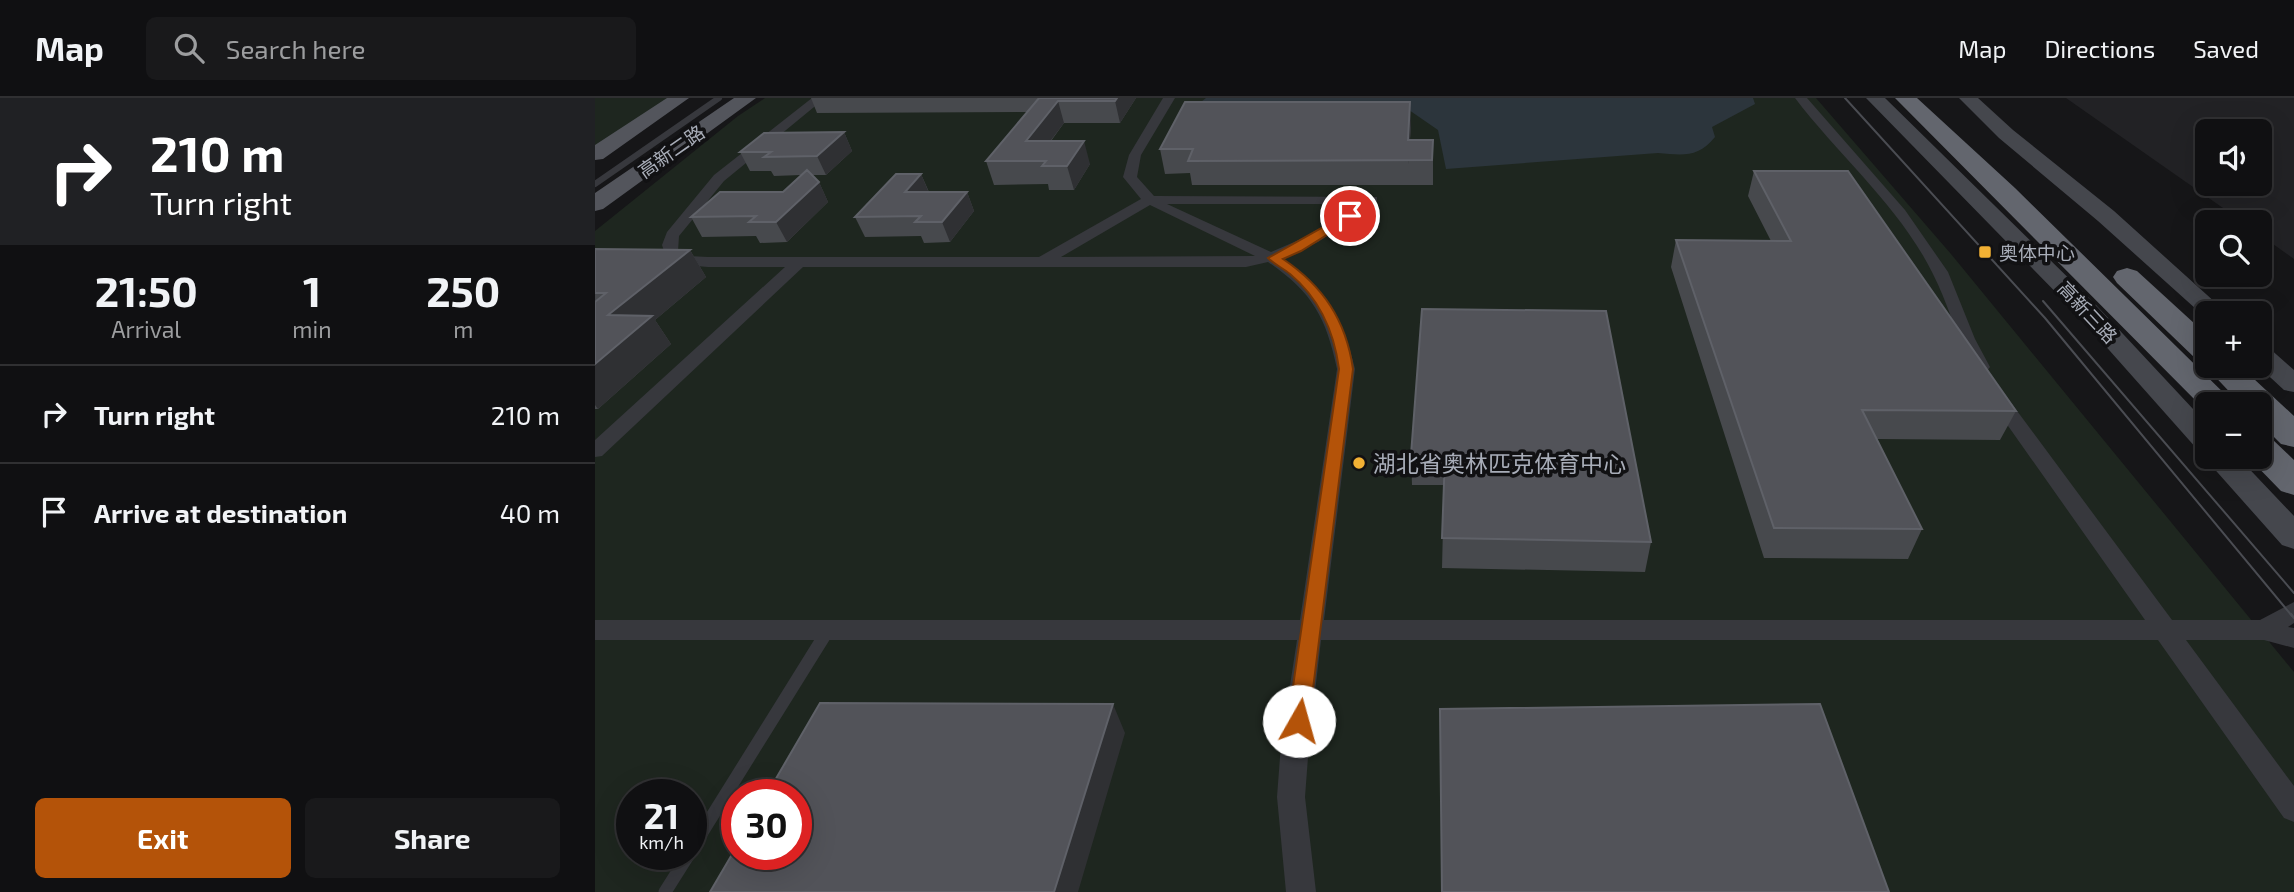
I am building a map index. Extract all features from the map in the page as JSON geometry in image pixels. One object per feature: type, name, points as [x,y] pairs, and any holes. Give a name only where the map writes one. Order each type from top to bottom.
[{"type":"highway","name":"高新三路","points":[[1905,98],[2006,193],[2206,392]]},
{"type":"highway","points":[[1929,98],[2195,341]]},
{"type":"highway","points":[[2234,378],[2294,436]]},
{"type":"highway","points":[[2272,460],[2294,482]]},
{"type":"main road","name":"高新二路","points":[[595,154],[680,98]]},
{"type":"main road","name":"高新二路","points":[[595,204],[747,98]]},
{"type":"main road","name":"高新三路","points":[[1875,98],[2087,310],[2195,429]]},
{"type":"main road","points":[[1968,98],[2202,301]]},
{"type":"main road","points":[[2272,365],[2294,384]]},
{"type":"main road","points":[[2232,469],[2294,537]]},
{"type":"street","points":[[819,98],[764,139],[719,178],[672,236],[669,245],[671,254],[685,260],[797,264],[1246,261],[1274,258],[1328,231],[1372,200],[1149,200],[1043,261]]},
{"type":"street","points":[[1169,98],[1135,155],[1130,177],[1149,200],[1274,258],[1303,281],[1329,314],[1342,339],[1346,369],[1295,744],[1291,797],[1301,892]]},
{"type":"street","points":[[1801,98],[1900,214],[1940,272],[1966,340],[1994,393],[2294,809]]},
{"type":"street","points":[[595,451],[797,264]]},
{"type":"street","points":[[2264,630],[2294,611]]},
{"type":"street","points":[[595,630],[2264,630],[2294,638]]},
{"type":"lane","points":[[595,177],[710,98]]},
{"type":"lane","points":[[595,184],[719,98]]},
{"type":"lane","points":[[707,825],[828,630]]},
{"type":"lane","points":[[665,892],[679,870]]},
{"type":"shaded area","points":[[595,98],[671,98],[595,147]]},
{"type":"shaded area","name":"湖北省奥林匹克体育中心","points":[[765,98],[1816,98],[1951,254],[2294,672],[2294,892],[595,892],[595,231],[738,116]]},
{"type":"shaded area","points":[[1206,98],[1753,98],[1755,104],[1712,127],[1715,137],[1702,149],[1689,154],[1658,153],[1446,169],[1438,130],[1409,110],[1197,105]]},
{"type":"shaded area","points":[[2066,98],[2294,98],[2294,259],[2272,243],[2272,210],[2226,210],[2206,196],[2272,196],[2272,119],[2195,119],[2195,188]]},
{"type":"building","points":[[1039,98],[1117,98],[1115,101],[1058,101],[1026,141],[1084,141],[1067,166],[1042,166],[1046,161],[986,161]]},
{"type":"building","points":[[1185,102],[1410,102],[1408,140],[1433,140],[1432,160],[1188,161],[1193,149],[1160,149]]},
{"type":"building","points":[[844,132],[817,156],[764,157],[771,152],[740,152],[764,133]]},
{"type":"building","points":[[807,170],[819,182],[776,222],[749,222],[756,216],[691,217],[720,192],[783,192]]},
{"type":"building","points":[[1754,171],[1848,171],[2016,411],[1862,410],[1922,529],[1774,528],[1676,240],[1791,241]]},
{"type":"building","points":[[896,174],[921,174],[905,192],[967,192],[942,222],[915,222],[921,216],[855,217]]},
{"type":"building","points":[[595,249],[690,250],[608,315],[652,316],[595,364],[595,302],[606,293],[595,293]]},
{"type":"building","points":[[1422,309],[1606,311],[1651,542],[1442,538],[1445,456],[1411,455]]},
{"type":"building","points":[[820,703],[1113,704],[1054,892],[710,892],[723,870],[812,870],[812,779],[776,779]]},
{"type":"building","points":[[1820,704],[1889,892],[1442,892],[1440,709]]},
{"type":"tram line","points":[[1845,98],[2045,318],[2292,616]]},
{"type":"tram line","points":[[2043,301],[2294,593]]},
{"type":"tram line","points":[[2291,614],[2294,618]]},
{"type":"place","name":"奥体中心","points":[[1985,252]]},
{"type":"place","name":"湖北省奥林匹克体育中心","points":[[1359,463]]},
{"type":"route","points":[[1299,721],[1346,369],[1342,339],[1329,314],[1311,289],[1294,272],[1274,258],[1297,249],[1350,216]]}]
